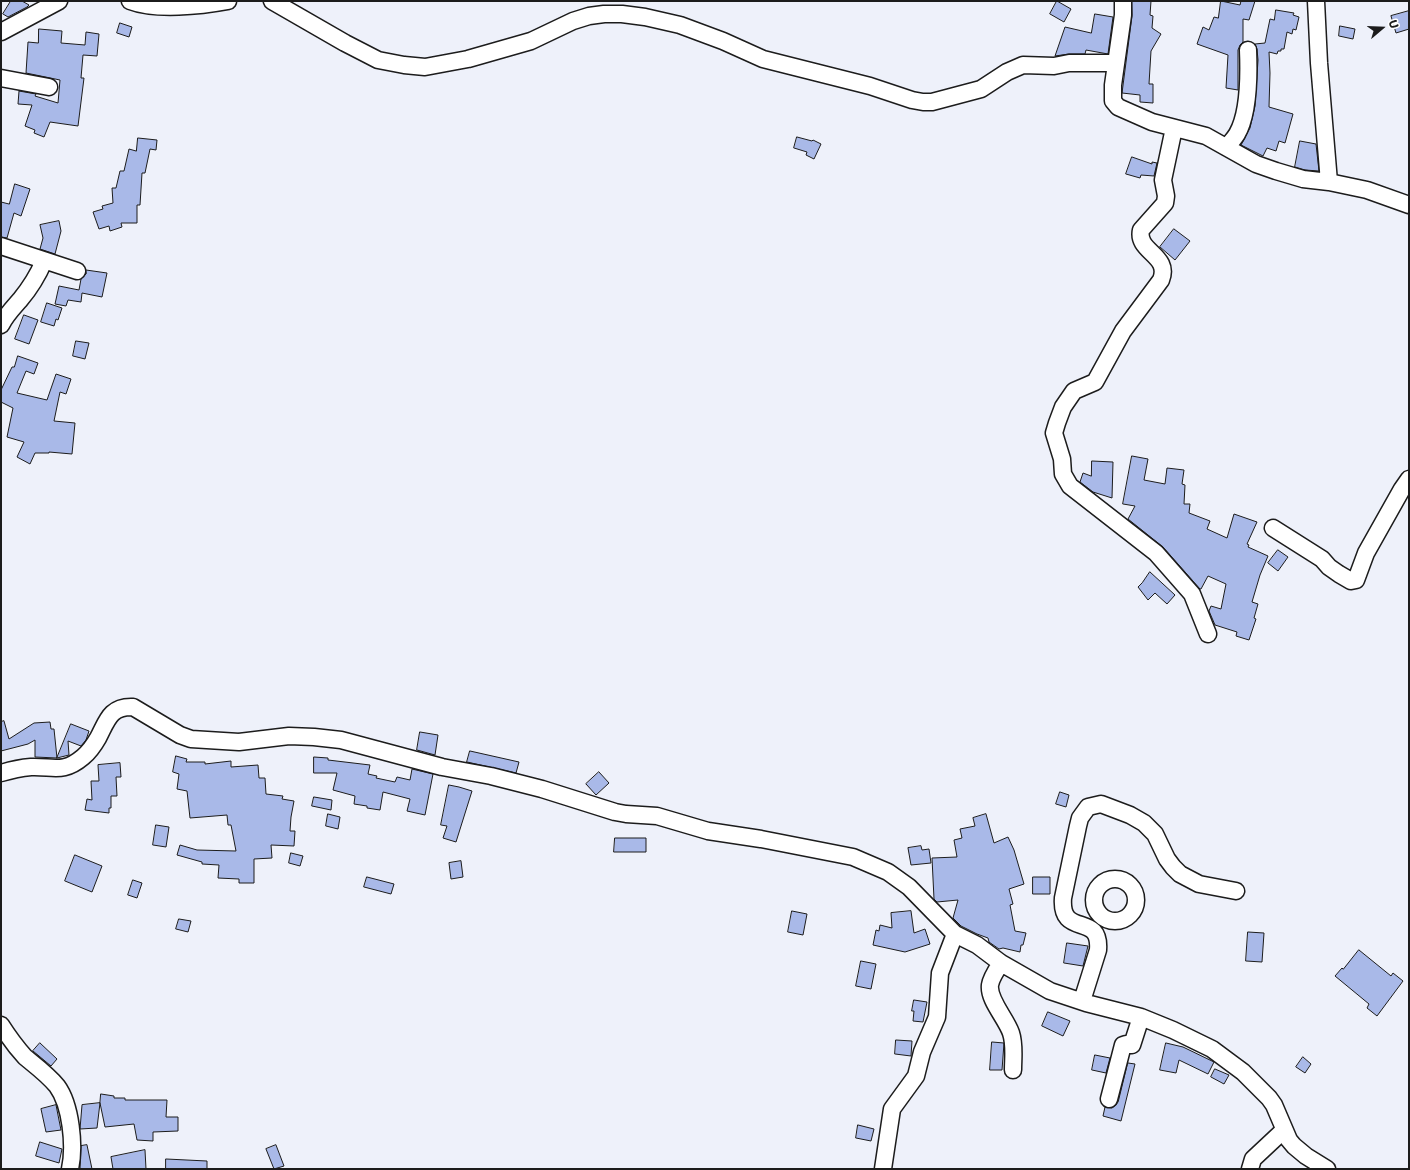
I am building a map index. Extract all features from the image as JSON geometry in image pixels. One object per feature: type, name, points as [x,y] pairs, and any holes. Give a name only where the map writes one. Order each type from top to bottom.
[{"type":"street","points":[[1,32],[59,1]]},
{"type":"street","points":[[130,1],[155,6],[228,1]]},
{"type":"street","points":[[272,1],[378,60],[418,67],[468,59],[531,41],[573,21],[589,16],[610,14],[645,17],[680,25],[763,58],[870,86],[912,100],[924,102],[932,102],[981,89],[1007,72],[1023,65],[1054,66],[1069,63],[1116,64]]},
{"type":"street","points":[[1123,1],[1123,15],[1113,94],[1113,101],[1118,107],[1152,122],[1206,136],[1256,164],[1276,171],[1303,179],[1329,182],[1367,190],[1409,205]]},
{"type":"street","points":[[1316,1],[1319,63],[1329,182]]},
{"type":"street","points":[[1227,147],[1237,134],[1245,108],[1248,85],[1248,50]]},
{"type":"street","points":[[1,78],[49,87]]},
{"type":"street","points":[[1174,128],[1163,180],[1166,196],[1165,203],[1141,230],[1140,236],[1140,240],[1144,246],[1162,266],[1164,271],[1161,280],[1123,331],[1095,382],[1074,391],[1063,406],[1054,433],[1062,459],[1063,474],[1070,486],[1156,554],[1192,594],[1208,634]]},
{"type":"street","points":[[1,246],[78,271]]},
{"type":"street","points":[[1,325],[8,313],[20,300],[37,276],[44,261]]},
{"type":"street","points":[[1274,528],[1322,559],[1339,574],[1353,582],[1356,580],[1366,553],[1402,489],[1409,480]]},
{"type":"street","points":[[1,773],[17,768],[33,767],[56,769],[75,763],[97,740],[106,721],[112,713],[118,708],[126,706],[133,707],[180,735],[192,740],[239,742],[289,736],[341,740],[442,767],[491,776],[542,788],[614,812],[657,816],[708,831],[853,857],[888,872],[909,887],[954,934],[977,945],[1000,963],[1050,991],[1141,1017],[1173,1030],[1212,1049],[1243,1072],[1269,1098],[1274,1105],[1284,1130],[1294,1146],[1327,1169]]},
{"type":"street","points":[[1082,1001],[1099,943],[1093,930],[1066,918],[1062,908],[1062,898],[1078,826],[1084,811],[1092,805],[1101,804],[1130,815],[1144,823],[1155,834],[1167,859],[1180,874],[1199,884],[1227,888],[1236,891]]},
{"type":"street","points":[[1096,934],[1104,918]]},
{"type":"street","points":[[883,1169],[892,1109],[916,1076],[922,1052],[936,1017],[940,973],[954,934]]},
{"type":"street","points":[[1000,963],[990,984],[990,990],[992,998],[1011,1033],[1013,1070]]},
{"type":"street","points":[[1109,1099],[1123,1045],[1132,1044],[1141,1017]]},
{"type":"street","points":[[1,1025],[20,1052],[51,1079],[58,1087],[62,1095],[69,1119],[73,1142],[70,1169]]},
{"type":"street","points":[[1250,1169],[1253,1159],[1284,1130]]},
{"type":"building","points":[[11,1],[22,1],[29,5],[8,17],[3,14]]},
{"type":"building","points":[[1057,1],[1071,9],[1064,22],[1050,14]]},
{"type":"building","points":[[1132,1],[1151,1],[1150,15],[1153,16],[1152,28],[1161,34],[1151,51],[1149,84],[1153,84],[1153,103],[1140,102],[1140,95],[1122,93],[1132,16]]},
{"type":"building","points":[[1221,1],[1240,5],[1241,1],[1255,1],[1249,20],[1243,19],[1243,42],[1238,50],[1238,90],[1226,88],[1228,55],[1197,44],[1203,27],[1209,30],[1214,17],[1218,18]]},
{"type":"building","points":[[1276,10],[1294,13],[1293,15],[1299,17],[1296,30],[1293,29],[1292,34],[1287,32],[1284,49],[1278,51],[1277,54],[1269,52],[1269,107],[1293,114],[1285,143],[1279,141],[1276,151],[1267,148],[1263,156],[1241,145],[1250,128],[1255,106],[1258,60],[1255,44],[1265,43],[1270,19],[1274,20]]},
{"type":"building","points":[[1409,11],[1409,29],[1396,33],[1391,16]]},
{"type":"building","points":[[1095,14],[1113,17],[1108,54],[1086,50],[1085,54],[1055,56],[1065,27],[1091,33]]},
{"type":"building","points":[[120,23],[132,27],[129,37],[117,33]]},
{"type":"building","points":[[1340,26],[1355,29],[1353,39],[1339,36]]},
{"type":"building","points":[[39,29],[62,31],[61,43],[85,45],[86,32],[99,34],[97,56],[83,55],[81,78],[84,78],[78,126],[50,122],[44,137],[34,133],[35,130],[25,126],[32,105],[18,104],[19,91],[36,94],[35,96],[58,103],[60,80],[26,73],[28,42],[38,43]]},
{"type":"building","points":[[797,137],[813,140],[821,144],[814,159],[806,155],[807,152],[794,148]]},
{"type":"building","points":[[138,138],[157,140],[156,150],[150,149],[145,173],[142,173],[140,205],[137,205],[137,223],[121,223],[122,227],[110,231],[109,226],[99,229],[93,212],[103,209],[102,206],[113,203],[112,188],[116,188],[120,171],[124,171],[129,149],[136,151]]},
{"type":"building","points":[[1300,141],[1316,144],[1319,171],[1305,170],[1295,167]]},
{"type":"building","points":[[1132,157],[1152,164],[1152,162],[1157,163],[1154,176],[1141,175],[1140,178],[1126,174]]},
{"type":"building","points":[[15,184],[30,189],[21,216],[14,213],[7,238],[1,237],[1,202],[9,204]]},
{"type":"building","points":[[59,221],[61,231],[55,254],[40,249],[43,238],[40,225]]},
{"type":"building","points":[[1174,229],[1190,241],[1175,260],[1160,247]]},
{"type":"building","points":[[86,270],[107,273],[102,297],[82,293],[81,302],[68,300],[66,306],[55,304],[59,286],[79,290],[81,279],[86,274]]},
{"type":"building","points":[[47,303],[62,308],[58,320],[56,319],[54,326],[41,322]]},
{"type":"building","points":[[24,315],[38,320],[29,344],[15,339]]},
{"type":"building","points":[[76,341],[89,343],[85,359],[73,356]]},
{"type":"building","points":[[18,356],[38,363],[34,374],[26,371],[17,393],[47,400],[56,374],[71,379],[66,394],[60,392],[54,421],[75,423],[72,454],[49,452],[35,453],[30,464],[17,457],[24,442],[7,437],[13,408],[1,402],[1,390],[12,367],[14,367]]},
{"type":"building","points":[[1132,456],[1148,459],[1144,480],[1165,484],[1167,468],[1184,470],[1182,484],[1185,485],[1184,504],[1190,504],[1189,513],[1210,521],[1207,529],[1227,538],[1234,514],[1257,522],[1247,544],[1249,545],[1248,547],[1268,556],[1260,575],[1252,602],[1258,604],[1254,618],[1256,619],[1249,640],[1236,636],[1237,632],[1215,625],[1209,611],[1211,606],[1221,609],[1226,584],[1208,576],[1200,589],[1163,547],[1128,519],[1135,506],[1123,504]]},
{"type":"building","points":[[1092,461],[1113,462],[1112,498],[1093,492],[1080,482],[1083,473],[1091,476]]},
{"type":"building","points":[[1278,550],[1288,557],[1278,571],[1268,563]]},
{"type":"building","points":[[1150,572],[1175,595],[1167,604],[1155,593],[1148,600],[1138,587]]},
{"type":"building","points":[[4,721],[9,739],[34,723],[50,722],[51,729],[54,729],[57,758],[35,757],[35,740],[28,744],[1,751],[1,722]]},
{"type":"building","points":[[71,724],[89,731],[86,740],[81,746],[68,741],[69,755],[57,758]]},
{"type":"building","points":[[420,732],[438,735],[435,755],[417,750]]},
{"type":"building","points":[[470,751],[519,762],[516,773],[467,762]]},
{"type":"building","points":[[176,756],[187,759],[186,762],[205,762],[205,764],[231,761],[231,767],[258,765],[259,778],[265,778],[266,794],[283,796],[282,799],[294,801],[290,831],[295,831],[294,846],[271,845],[272,858],[254,859],[254,883],[239,883],[239,879],[218,878],[219,865],[202,864],[202,862],[177,855],[180,845],[197,850],[236,851],[231,825],[228,825],[227,815],[190,818],[187,791],[177,789],[179,774],[173,772]]},
{"type":"building","points":[[314,757],[370,765],[368,774],[377,776],[376,778],[395,782],[397,777],[410,780],[412,769],[433,774],[425,815],[407,811],[410,799],[383,792],[380,810],[354,804],[355,796],[333,790],[337,773],[314,773]]},
{"type":"building","points":[[120,763],[121,777],[116,777],[117,796],[111,796],[111,808],[109,808],[109,813],[85,810],[87,799],[92,800],[91,781],[99,781],[98,765]]},
{"type":"building","points":[[599,772],[609,783],[596,795],[586,784]]},
{"type":"building","points":[[449,785],[472,791],[456,842],[443,838],[447,826],[441,825]]},
{"type":"building","points":[[1060,792],[1069,795],[1066,807],[1056,804]]},
{"type":"building","points":[[314,797],[332,800],[331,810],[312,806]]},
{"type":"building","points":[[328,814],[340,817],[338,829],[326,826]]},
{"type":"building","points":[[986,814],[994,843],[1008,837],[1014,850],[1024,884],[1009,889],[1013,904],[1010,905],[1015,931],[1026,933],[1020,952],[1003,948],[999,949],[989,942],[988,938],[961,926],[953,918],[958,900],[937,902],[934,899],[932,858],[957,857],[954,840],[962,838],[960,829],[975,826],[973,818]]},
{"type":"building","points":[[156,825],[169,827],[166,847],[153,845]]},
{"type":"building","points":[[615,838],[646,838],[646,852],[614,852]]},
{"type":"building","points":[[921,846],[922,850],[929,849],[931,863],[911,865],[908,848]]},
{"type":"building","points":[[291,853],[303,856],[300,866],[289,863]]},
{"type":"building","points":[[75,855],[102,866],[92,892],[65,881]]},
{"type":"building","points":[[461,861],[463,877],[451,879],[449,863]]},
{"type":"building","points":[[367,877],[394,884],[391,894],[364,887]]},
{"type":"building","points":[[1033,877],[1050,877],[1050,894],[1033,894]]},
{"type":"building","points":[[133,880],[142,883],[137,898],[128,895]]},
{"type":"building","points":[[792,911],[807,914],[803,935],[788,932]]},
{"type":"building","points":[[911,911],[914,933],[925,929],[930,944],[905,952],[873,945],[876,930],[879,931],[880,925],[892,928],[891,913]]},
{"type":"building","points":[[179,919],[191,921],[188,932],[176,929]]},
{"type":"building","points":[[1248,932],[1264,933],[1262,962],[1246,961]]},
{"type":"building","points":[[1067,943],[1088,946],[1083,966],[1064,963]]},
{"type":"building","points":[[1359,950],[1391,976],[1393,973],[1403,981],[1377,1016],[1367,1008],[1369,1004],[1335,976]]},
{"type":"building","points":[[861,961],[876,964],[871,989],[856,986]]},
{"type":"building","points":[[914,1000],[927,1002],[923,1022],[913,1021],[914,1011],[912,1011]]},
{"type":"building","points":[[1048,1012],[1070,1021],[1063,1036],[1042,1026]]},
{"type":"building","points":[[896,1040],[912,1041],[911,1056],[895,1054]]},
{"type":"building","points":[[992,1042],[1004,1043],[1002,1070],[990,1070]]},
{"type":"building","points":[[40,1043],[57,1059],[51,1066],[33,1051]]},
{"type":"building","points":[[1166,1043],[1183,1047],[1214,1062],[1208,1074],[1179,1060],[1176,1073],[1160,1070]]},
{"type":"building","points":[[1095,1055],[1110,1058],[1106,1073],[1092,1070]]},
{"type":"building","points":[[1303,1057],[1311,1064],[1305,1073],[1296,1067]]},
{"type":"building","points":[[1128,1063],[1135,1064],[1121,1121],[1103,1116],[1105,1107],[1112,1108],[1118,1102]]},
{"type":"building","points":[[1215,1069],[1229,1075],[1224,1084],[1211,1077]]},
{"type":"building","points":[[101,1094],[114,1096],[114,1098],[125,1098],[125,1100],[167,1100],[166,1117],[178,1117],[178,1131],[153,1132],[153,1141],[137,1140],[134,1124],[105,1127],[100,1103]]},
{"type":"building","points":[[100,1103],[97,1128],[80,1129],[82,1105]]},
{"type":"building","points":[[56,1105],[61,1130],[46,1132],[41,1109]]},
{"type":"building","points":[[858,1125],[874,1129],[871,1141],[856,1138]]},
{"type":"building","points":[[40,1142],[62,1149],[59,1163],[36,1156]]},
{"type":"building","points":[[87,1145],[92,1169],[80,1169],[81,1146]]},
{"type":"building","points":[[276,1145],[284,1166],[274,1169],[266,1149]]},
{"type":"building","points":[[145,1150],[146,1169],[113,1169],[111,1157]]},
{"type":"building","points":[[166,1159],[207,1161],[207,1169],[166,1169]]}]
